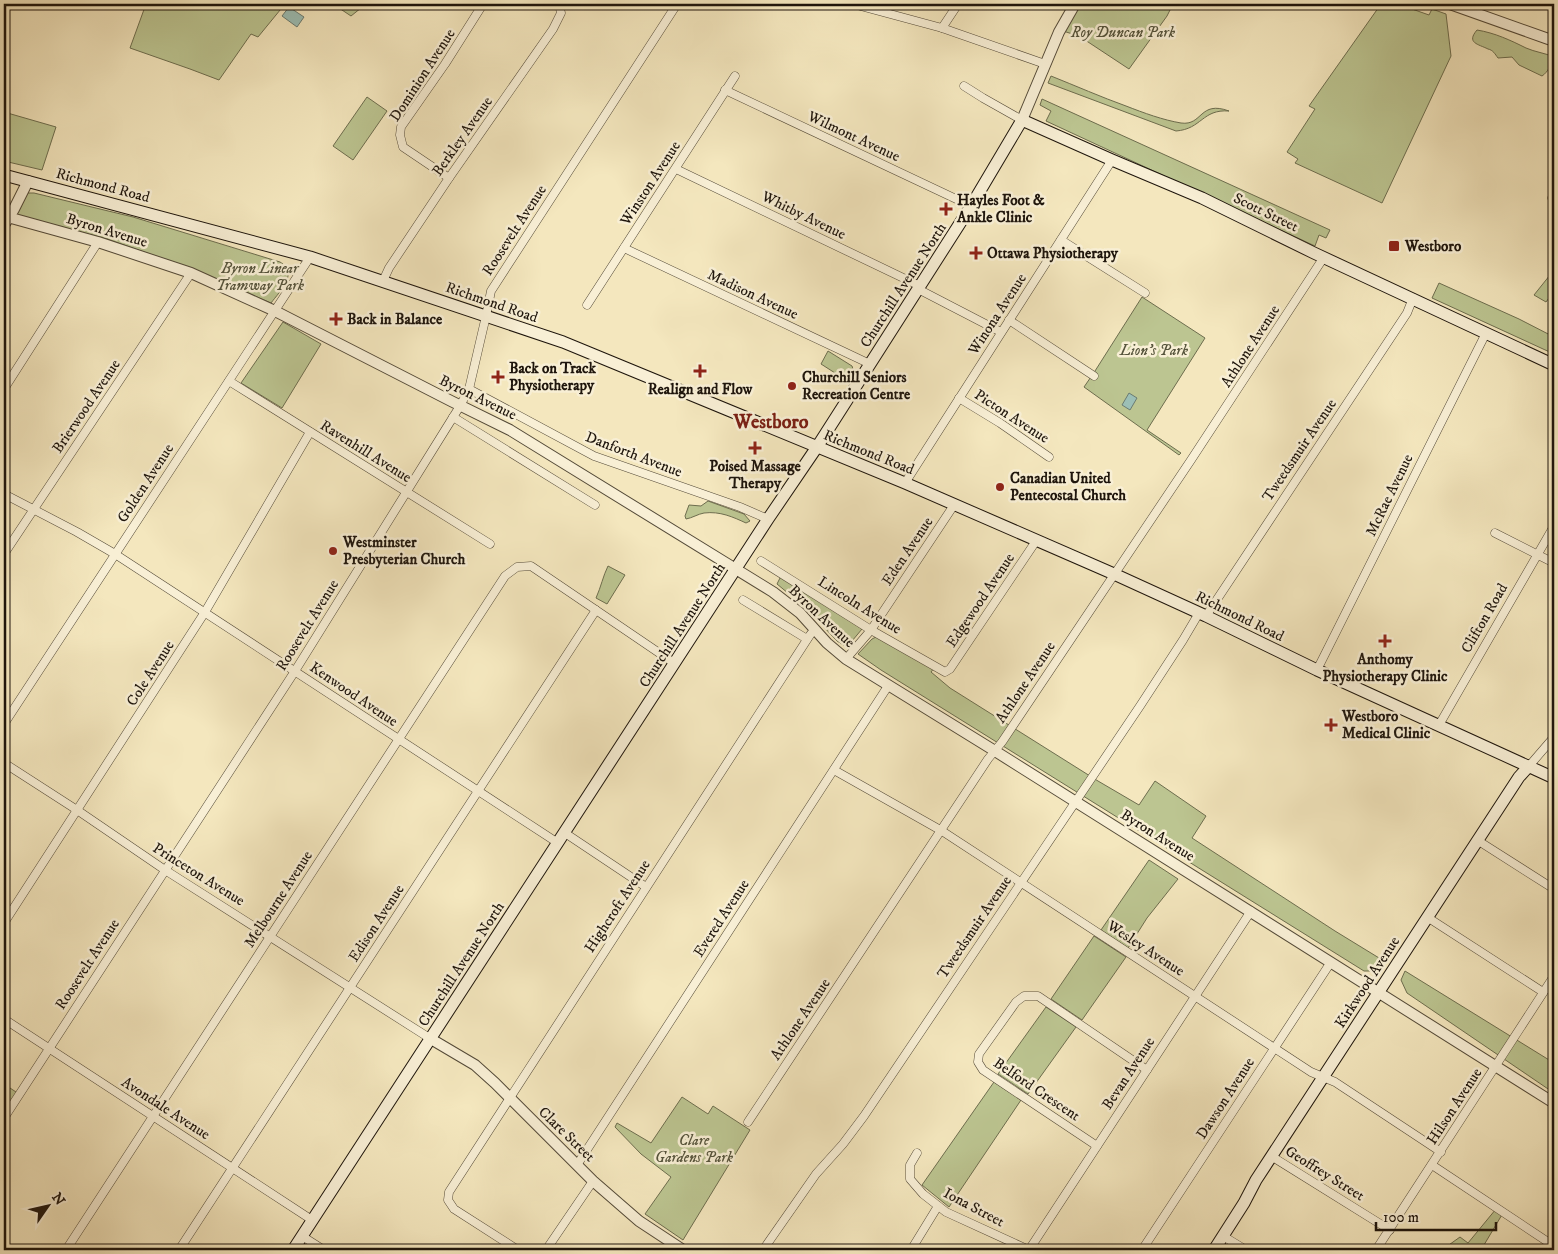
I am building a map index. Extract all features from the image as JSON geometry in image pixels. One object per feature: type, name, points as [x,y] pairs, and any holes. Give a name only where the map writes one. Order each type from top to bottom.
[{"type":"main road","name":"Scott Street","points":[[1022,120],[1202,198],[1554,365]]},
{"type":"main road","name":"Churchill Avenue North","points":[[292,1250],[817,447],[971,206],[1022,120]]},
{"type":"main road","name":"Richmond Road","points":[[4,175],[310,257],[563,342],[905,483],[1114,574],[1317,670],[1554,778]]},
{"type":"main road","name":"Kirkwood Avenue","points":[[1214,1250],[1244,1204],[1271,1156],[1477,840],[1519,777],[1529,766]]},
{"type":"street","name":"Dominion Avenue","points":[[449,178],[404,147],[400,135],[401,127],[445,64],[483,4]]},
{"type":"street","name":"Roosevelt Avenue","points":[[4,1118],[295,671],[460,406],[469,389],[491,291],[677,4]]},
{"type":"street","points":[[852,4],[942,28],[1045,64]]},
{"type":"street","points":[[942,28],[958,4]]},
{"type":"street","name":"Churchill Avenue North","points":[[1022,120],[1064,21],[1074,4]]},
{"type":"street","points":[[1450,4],[1554,41]]},
{"type":"street","name":"Berkley Avenue","points":[[383,281],[389,268],[449,178],[553,29],[561,13],[560,5]]},
{"type":"street","name":"Winston Avenue","points":[[587,305],[735,76]]},
{"type":"street","name":"Scott Street","points":[[964,86],[1022,120]]},
{"type":"street","name":"Wilmont Avenue","points":[[726,90],[971,206]]},
{"type":"street","name":"Winona Avenue","points":[[905,483],[1112,160]]},
{"type":"street","name":"Whitby Avenue","points":[[676,169],[919,287],[1001,332]]},
{"type":"street","points":[[5,219],[28,181]]},
{"type":"street","points":[[1554,193],[1552,198],[1554,204]]},
{"type":"street","name":"Byron Avenue","points":[[5,219],[98,242],[191,273],[275,311],[522,437],[773,592],[791,605],[827,643],[846,659],[1361,980],[1378,993],[1554,1103]]},
{"type":"street","points":[[1061,240],[1145,293]]},
{"type":"street","points":[[4,389],[98,242]]},
{"type":"street","name":"Madison Avenue","points":[[624,248],[870,364]]},
{"type":"street","name":"Golden Avenue","points":[[4,724],[310,257]]},
{"type":"street","name":"Athlone Avenue","points":[[748,1122],[1191,460],[1324,257]]},
{"type":"street","name":"Brierwood Avenue","points":[[4,554],[191,273]]},
{"type":"street","name":"Tweedsmuir Avenue","points":[[763,1250],[816,1174],[843,1144],[864,1116],[1183,640],[1407,313],[1413,298]]},
{"type":"street","points":[[1009,320],[1094,376]]},
{"type":"street","name":"McRae Avenue","points":[[1317,670],[1486,332]]},
{"type":"street","name":"Ravenhill Avenue","points":[[229,381],[490,544]]},
{"type":"street","name":"Danforth Avenue","points":[[469,389],[594,456],[740,507],[768,520]]},
{"type":"street","name":"Picton Avenue","points":[[959,398],[1000,423],[1049,457]]},
{"type":"street","points":[[453,417],[595,506]]},
{"type":"street","name":"Cole Avenue","points":[[4,923],[205,612],[310,432]]},
{"type":"street","name":"Kenwood Avenue","points":[[4,494],[115,554],[558,843]]},
{"type":"street","name":"Eden Avenue","points":[[846,659],[871,630],[954,505]]},
{"type":"street","name":"Clifton Road","points":[[1439,725],[1554,526]]},
{"type":"street","points":[[1495,533],[1554,563]]},
{"type":"street","name":"Edgewood Avenue","points":[[945,672],[950,669],[1036,541]]},
{"type":"street","name":"Lincoln Avenue","points":[[761,561],[871,630],[945,672]]},
{"type":"street","name":"Melbourne Avenue","points":[[66,1250],[505,576],[517,567],[523,565],[531,566],[596,610]]},
{"type":"street","points":[[742,600],[807,639]]},
{"type":"street","points":[[596,610],[674,663]]},
{"type":"street","name":"Edison Avenue","points":[[179,1250],[596,610]]},
{"type":"street","name":"Highcroft Avenue","points":[[518,1250],[454,1209],[448,1200],[449,1192],[815,629]]},
{"type":"street","name":"Evered Avenue","points":[[577,1165],[888,686]]},
{"type":"street","name":"Kirkwood Avenue","points":[[1529,766],[1554,737]]},
{"type":"street","name":"Princeton Avenue","points":[[4,763],[165,870],[431,1038]]},
{"type":"street","name":"Wesley Avenue","points":[[834,770],[942,832],[1311,1072],[1335,1082],[1441,1152]]},
{"type":"street","points":[[565,833],[646,887]]},
{"type":"street","points":[[1477,840],[1554,889]]},
{"type":"street","name":"Bevan Avenue","points":[[1029,1250],[1251,912]]},
{"type":"street","points":[[1427,917],[1543,992]]},
{"type":"street","name":"Dawson Avenue","points":[[1142,1250],[1331,962]]},
{"type":"street","name":"Hilson Avenue","points":[[1376,1250],[1554,976]]},
{"type":"street","name":"Belford Crescent","points":[[1097,1146],[983,1070],[978,1062],[979,1054],[1016,1002],[1024,996],[1038,996],[1147,1070]]},
{"type":"street","name":"Avondale Avenue","points":[[4,1019],[312,1220]]},
{"type":"street","name":"Clare Street","points":[[431,1038],[475,1065],[594,1181],[639,1221],[678,1249]]},
{"type":"street","name":"Iona Street","points":[[917,1153],[910,1165],[910,1179],[923,1194],[946,1212],[1029,1250]]},
{"type":"street","name":"Geoffrey Street","points":[[1271,1156],[1390,1230]]},
{"type":"street","points":[[1432,1165],[1554,1246]]},
{"type":"street","points":[[546,1250],[594,1181]]},
{"type":"street","points":[[911,1250],[938,1206]]},
{"type":"street","points":[[302,1236],[324,1250]]},
{"type":"street","points":[[1223,1236],[1246,1250]]},
{"type":"green space","points":[[146,4],[285,4],[258,37],[251,34],[219,80],[130,48]]},
{"type":"green space","points":[[333,4],[366,4],[351,16]]},
{"type":"green space","name":"Roy Duncan Park","points":[[1079,4],[1117,4],[1121,7],[1124,4],[1172,4],[1168,6],[1171,8],[1167,16],[1129,69],[1079,36],[1063,31]]},
{"type":"green space","points":[[1381,4],[1415,4],[1412,9],[1429,15],[1432,9],[1446,14],[1451,56],[1382,203],[1295,163],[1298,159],[1287,152],[1315,109],[1309,106]]},
{"type":"green space","points":[[1477,30],[1496,35],[1554,57],[1548,70],[1542,76],[1519,65],[1512,57],[1498,58],[1491,50],[1477,44],[1473,38]]},
{"type":"green space","points":[[1051,76],[1107,99],[1174,122],[1188,123],[1194,121],[1206,111],[1212,109],[1219,108],[1229,111],[1213,113],[1191,127],[1176,131],[1048,83]]},
{"type":"green space","points":[[367,97],[387,111],[353,160],[333,146]]},
{"type":"green space","points":[[1042,99],[1330,230],[1326,238],[1319,235],[1315,246],[1046,121],[1051,111],[1040,105]]},
{"type":"green space","points":[[4,112],[56,127],[42,170],[4,161]]},
{"type":"green space","name":"Byron Linear Tramway Park","points":[[27,193],[34,193],[133,217],[280,262],[288,271],[288,277],[283,288],[271,303],[197,271],[107,239],[15,215]]},
{"type":"green space","points":[[1554,270],[1554,291],[1546,302],[1534,295]]},
{"type":"green space","points":[[1439,283],[1554,337],[1554,354],[1432,298]]},
{"type":"green space","name":"Lion's Park","points":[[1142,297],[1205,338],[1147,430],[1181,453],[1179,455],[1084,387]]},
{"type":"green space","points":[[283,322],[321,344],[282,408],[241,383]]},
{"type":"green space","points":[[828,351],[852,366],[853,369],[846,380],[821,364]]},
{"type":"green space","points":[[708,501],[744,514],[750,521],[746,523],[715,513],[702,514],[686,519],[685,516],[689,505],[701,506]]},
{"type":"green space","points":[[608,566],[625,575],[607,604],[596,598]]},
{"type":"green space","points":[[781,576],[862,629],[847,647],[837,641],[806,608],[777,584]]},
{"type":"green space","points":[[876,637],[935,667],[931,672],[950,688],[1139,805],[1155,781],[1206,816],[1192,838],[1384,961],[1372,971],[1364,971],[881,670],[858,654]]},
{"type":"green space","points":[[1149,860],[1178,879],[1147,918],[1128,948],[1101,930]]},
{"type":"green space","points":[[1094,936],[1126,957],[1082,1020],[1051,999]]},
{"type":"green space","points":[[1405,971],[1554,1063],[1554,1093],[1407,993],[1401,980]]},
{"type":"green space","points":[[1046,1007],[1076,1027],[1028,1094],[998,1074]]},
{"type":"green space","points":[[994,1082],[1021,1100],[949,1207],[922,1185]]},
{"type":"green space","points":[[4,1084],[19,1094],[4,1118]]},
{"type":"green space","name":"Clare Gardens Park","points":[[682,1097],[708,1114],[713,1106],[750,1130],[683,1240],[645,1214],[671,1177],[641,1154],[615,1127],[617,1123],[651,1143]]},
{"type":"green space","points":[[1496,1209],[1503,1213],[1481,1250],[1439,1250],[1460,1237],[1468,1243]]},
{"type":"water","points":[[289,7],[304,17],[297,27],[282,16]]},
{"type":"water","points":[[1129,393],[1137,398],[1130,410],[1122,405]]},
{"type":"place","name":"Hayles Foot & Ankle Clinic","points":[[946,209]]},
{"type":"place","name":"Westboro","points":[[1394,246]]},
{"type":"place","name":"Ottawa Physiotherapy","points":[[976,253]]},
{"type":"place","name":"Back in Balance","points":[[336,319]]},
{"type":"place","name":"Realign and Flow","points":[[700,371]]},
{"type":"place","name":"Back on Track Physiotherapy","points":[[498,377]]},
{"type":"place","name":"Churchill Seniors Recreation Centre","points":[[792,386]]},
{"type":"place","name":"Poised Massage Therapy","points":[[755,448]]},
{"type":"place","name":"Canadian United Pentecostal Church","points":[[1000,487]]},
{"type":"place","name":"Westminster Presbyterian Church","points":[[333,551]]},
{"type":"place","name":"Anthomy Physiotherapy Clinic","points":[[1385,641]]},
{"type":"place","name":"Westboro Medical Clinic","points":[[1331,725]]},
{"type":"district","name":"Westboro","points":[[771,421]]}]
